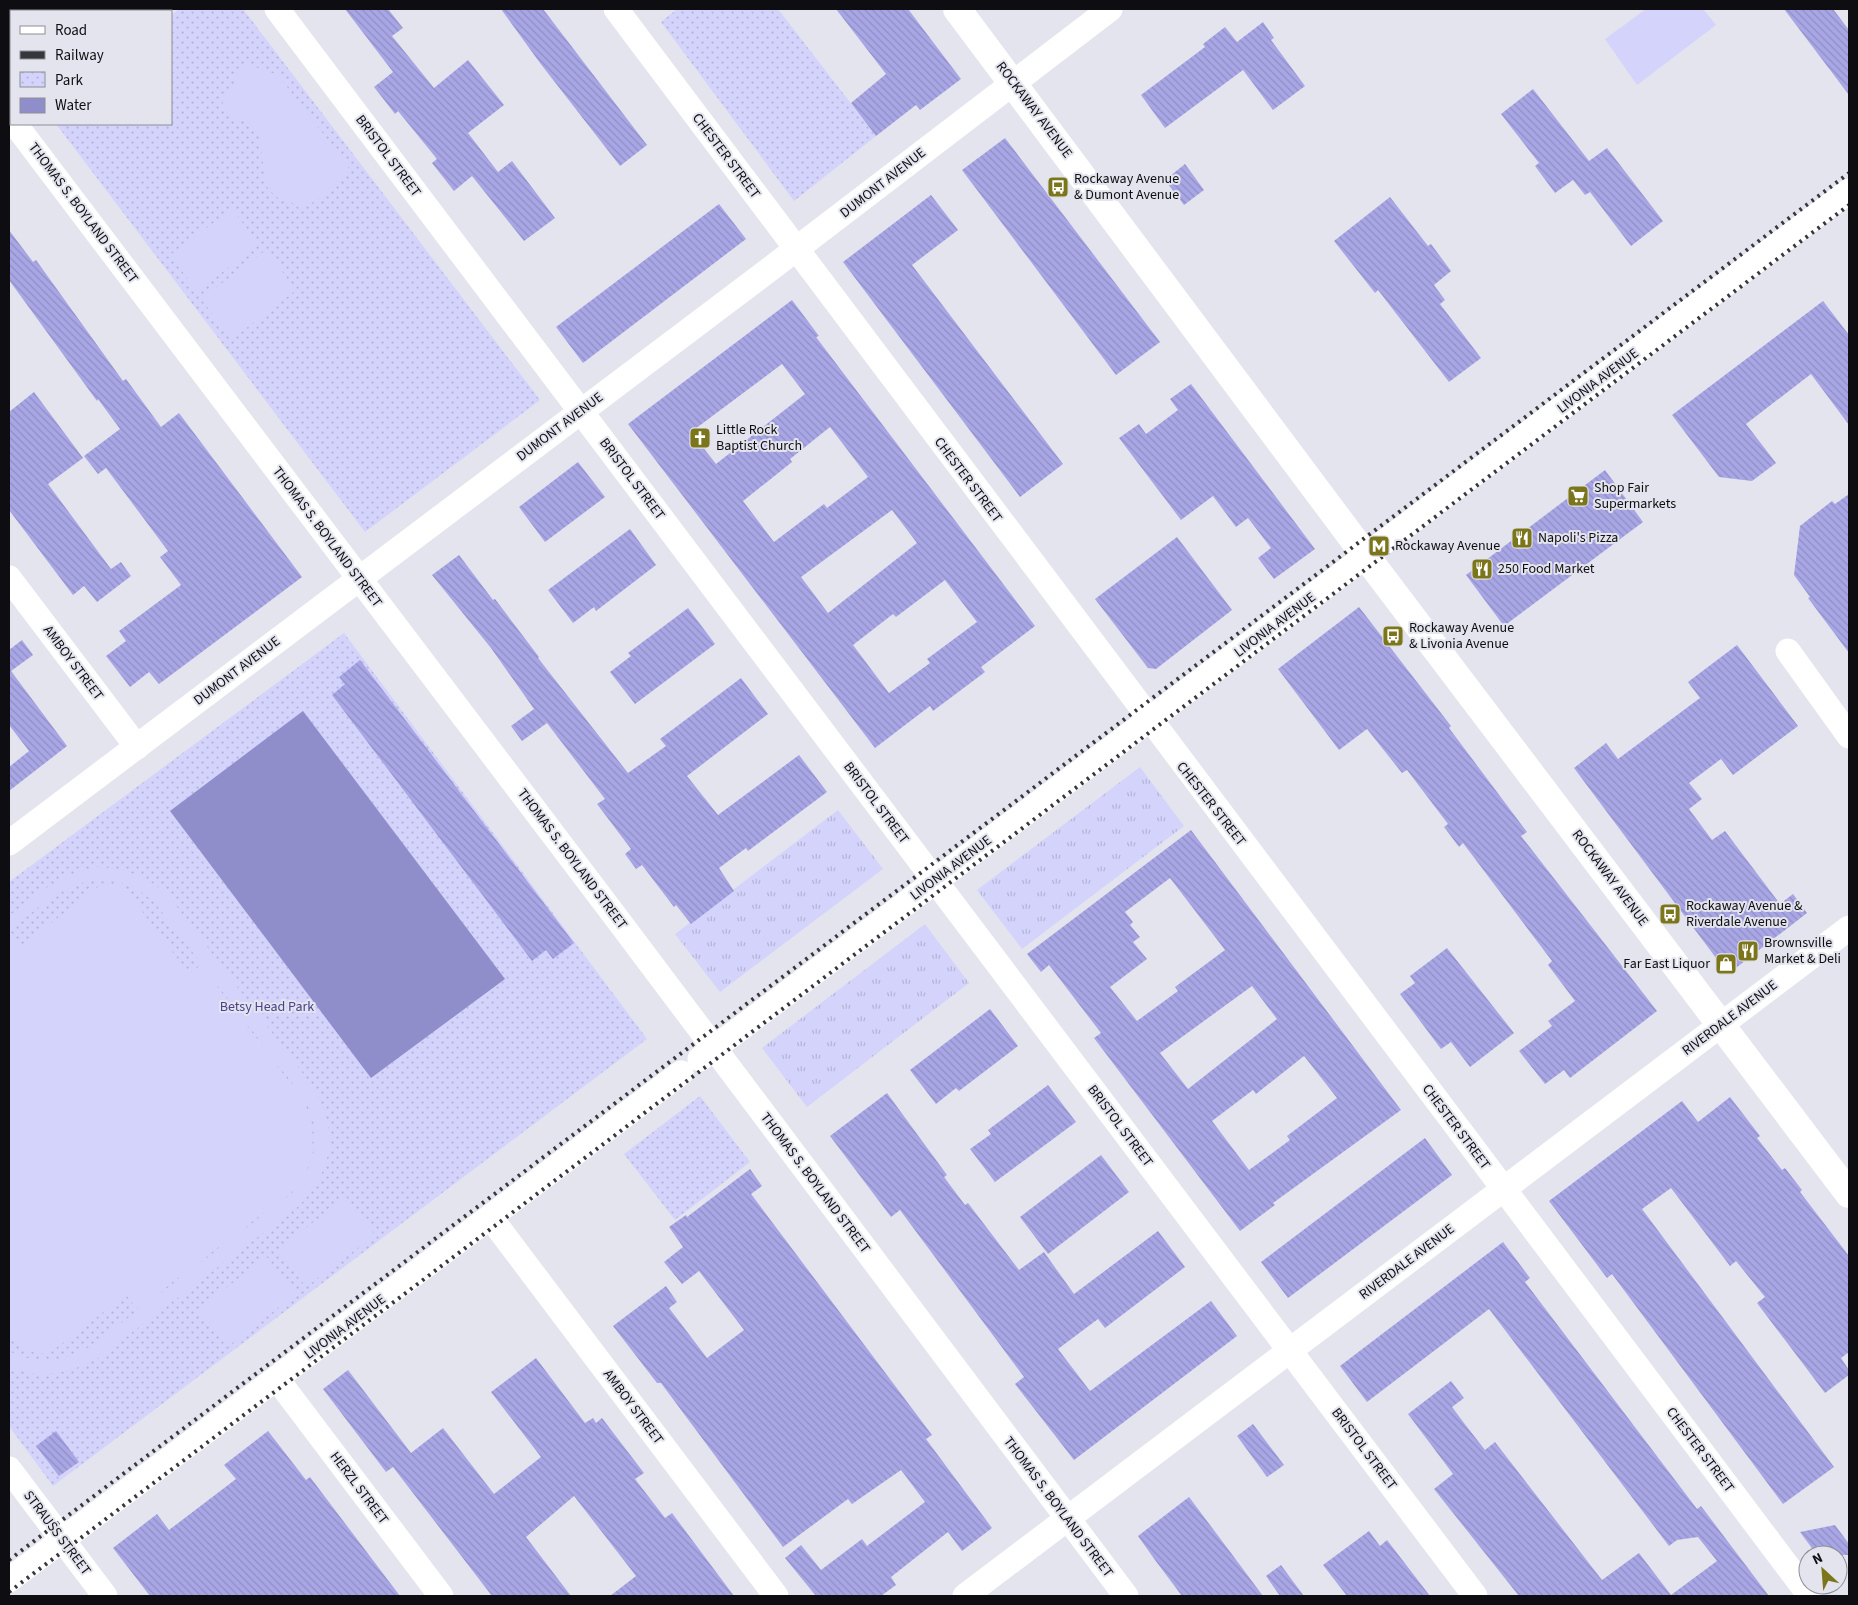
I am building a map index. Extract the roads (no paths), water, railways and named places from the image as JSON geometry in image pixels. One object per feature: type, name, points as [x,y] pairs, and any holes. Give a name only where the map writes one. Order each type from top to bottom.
[{"type":"street","name":"BRISTOL STREET","points":[[277,9],[1475,1596]]},
{"type":"street","name":"CHESTER STREET","points":[[616,9],[1149,721],[1810,1596]]},
{"type":"street","name":"ROCKAWAY AVENUE","points":[[957,9],[1366,555],[1849,1194]]},
{"type":"street","name":"DUMONT AVENUE","points":[[9,844],[796,250],[1110,9]]},
{"type":"street","name":"THOMAS S. BOYLAND STREET","points":[[16,125],[358,579],[698,1060],[1068,1519],[1126,1596]]},
{"type":"street","name":"LIVONIA AVENUE","points":[[9,1580],[1849,191]]},
{"type":"street","name":"AMBOY STREET","points":[[9,578],[136,747]]},
{"type":"street","points":[[1788,651],[1849,736]]},
{"type":"street","name":"RIVERDALE AVENUE","points":[[965,1596],[1722,1026],[1849,928]]},
{"type":"street","name":"AMBOY STREET","points":[[490,1217],[776,1596]]},
{"type":"street","name":"HERZL STREET","points":[[277,1379],[441,1596]]},
{"type":"street","name":"STRAUSS STREET","points":[[9,1469],[105,1596]]},
{"type":"water","points":[[303,711],[505,979],[371,1078],[170,811]]},
{"type":"railway","points":[[9,1560],[1849,173]]},
{"type":"railway","points":[[9,1592],[1849,205]]},
{"type":"place","name":"Rockaway Avenue & Dumont Avenue","points":[[1058,187]]},
{"type":"place","name":"Little Rock Baptist Church","points":[[700,438]]},
{"type":"place","name":"Shop Fair Supermarkets","points":[[1578,496]]},
{"type":"place","name":"Napoli's Pizza","points":[[1522,538]]},
{"type":"place","name":"Rockaway Avenue","points":[[1379,546]]},
{"type":"place","name":"250 Food Market","points":[[1482,569]]},
{"type":"place","name":"Rockaway Avenue & Livonia Avenue","points":[[1393,636]]},
{"type":"place","name":"Rockaway Avenue & Riverdale Avenue","points":[[1670,914]]},
{"type":"place","name":"Brownsville Market & Deli","points":[[1748,951]]},
{"type":"place","name":"Far East Liquor","points":[[1726,964]]},
{"type":"park label","name":"Betsy Head Park","points":[[267,1007]]}]
